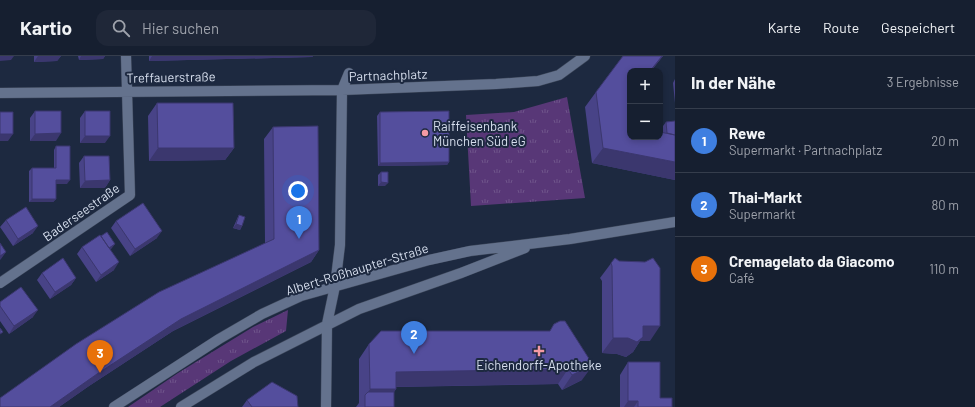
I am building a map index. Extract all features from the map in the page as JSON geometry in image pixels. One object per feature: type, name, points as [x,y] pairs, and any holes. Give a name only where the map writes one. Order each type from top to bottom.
[{"type":"street","points":[[126,56],[127,90]]},
{"type":"street","name":"Partnachplatz","points":[[326,407],[327,324],[335,286],[340,245],[342,90],[538,81],[559,75],[585,56]]},
{"type":"street","points":[[342,90],[349,73]]},
{"type":"street","name":"Treffauerstraße","points":[[0,93],[127,90],[342,90]]},
{"type":"street","name":"Baderseestraße","points":[[0,283],[130,195],[127,90]]},
{"type":"street","name":"Albert-Roßhaupter-Straße","points":[[114,407],[180,363],[262,314],[301,296],[429,260],[470,251],[675,222]]},
{"type":"street","name":"Albert-Roßhaupter-Straße","points":[[181,407],[254,362],[359,309],[461,273],[540,242]]},
{"type":"green space","points":[[567,97],[585,198],[471,206],[466,115],[514,112]]},
{"type":"green space","points":[[288,310],[286,331],[231,361],[160,407],[128,407],[178,373],[253,327]]},
{"type":"building","points":[[623,56],[662,56],[652,68],[627,68],[627,140],[663,140],[663,133],[675,135],[675,162],[603,148],[596,92]]},
{"type":"building","points":[[157,103],[233,103],[234,148],[158,148]]},
{"type":"building","points":[[35,111],[61,111],[61,133],[35,134]]},
{"type":"building","points":[[85,111],[110,111],[110,136],[85,136]]},
{"type":"building","points":[[449,111],[449,162],[380,163],[380,112]]},
{"type":"building","points":[[0,112],[13,112],[13,134],[0,134]]},
{"type":"building","points":[[675,121],[675,135],[667,133],[666,122]]},
{"type":"building","points":[[318,126],[319,250],[181,319],[50,407],[0,407],[0,398],[76,344],[159,292],[274,239],[273,127]]},
{"type":"building","points":[[56,146],[70,146],[70,180],[56,180],[56,199],[32,199],[32,168],[56,168]]},
{"type":"building","points":[[84,156],[109,156],[110,180],[85,181]]},
{"type":"building","points":[[381,172],[388,172],[388,183],[381,182]]},
{"type":"building","points":[[143,203],[162,231],[135,249],[116,221]]},
{"type":"building","points":[[26,207],[38,226],[18,239],[6,220]]},
{"type":"building","points":[[239,215],[245,217],[242,226],[236,224]]},
{"type":"building","points":[[107,232],[115,244],[109,248],[101,236]]},
{"type":"building","points":[[100,235],[119,262],[101,275],[82,247]]},
{"type":"building","points":[[0,243],[6,252],[0,256]]},
{"type":"building","points":[[63,258],[76,278],[55,292],[42,273]]},
{"type":"building","points":[[615,258],[619,261],[645,262],[653,258],[660,268],[660,326],[643,326],[643,337],[637,342],[628,338],[613,338],[611,263]]},
{"type":"building","points":[[21,287],[38,310],[14,326],[0,306],[0,302]]},
{"type":"building","points":[[560,321],[565,321],[593,365],[572,375],[568,369],[396,372],[396,389],[370,389],[369,344],[381,331],[550,331],[554,324]]},
{"type":"building","points":[[628,362],[660,362],[660,398],[672,398],[672,407],[638,407],[638,401],[628,401]]},
{"type":"building","points":[[272,382],[297,396],[298,407],[252,407],[247,400]]},
{"type":"building","points":[[368,392],[394,392],[394,407],[365,407],[365,395]]},
{"type":"place","name":"Raiffeisenbank München Süd eG","points":[[425,133]]},
{"type":"place","name":"Rewe","points":[[299,239]]},
{"type":"place","name":"Eichendorff-Apotheke","points":[[539,351]]},
{"type":"place","name":"Thai-Markt","points":[[414,354]]},
{"type":"place","name":"Cremagelato da Giacomo","points":[[100,373]]}]
